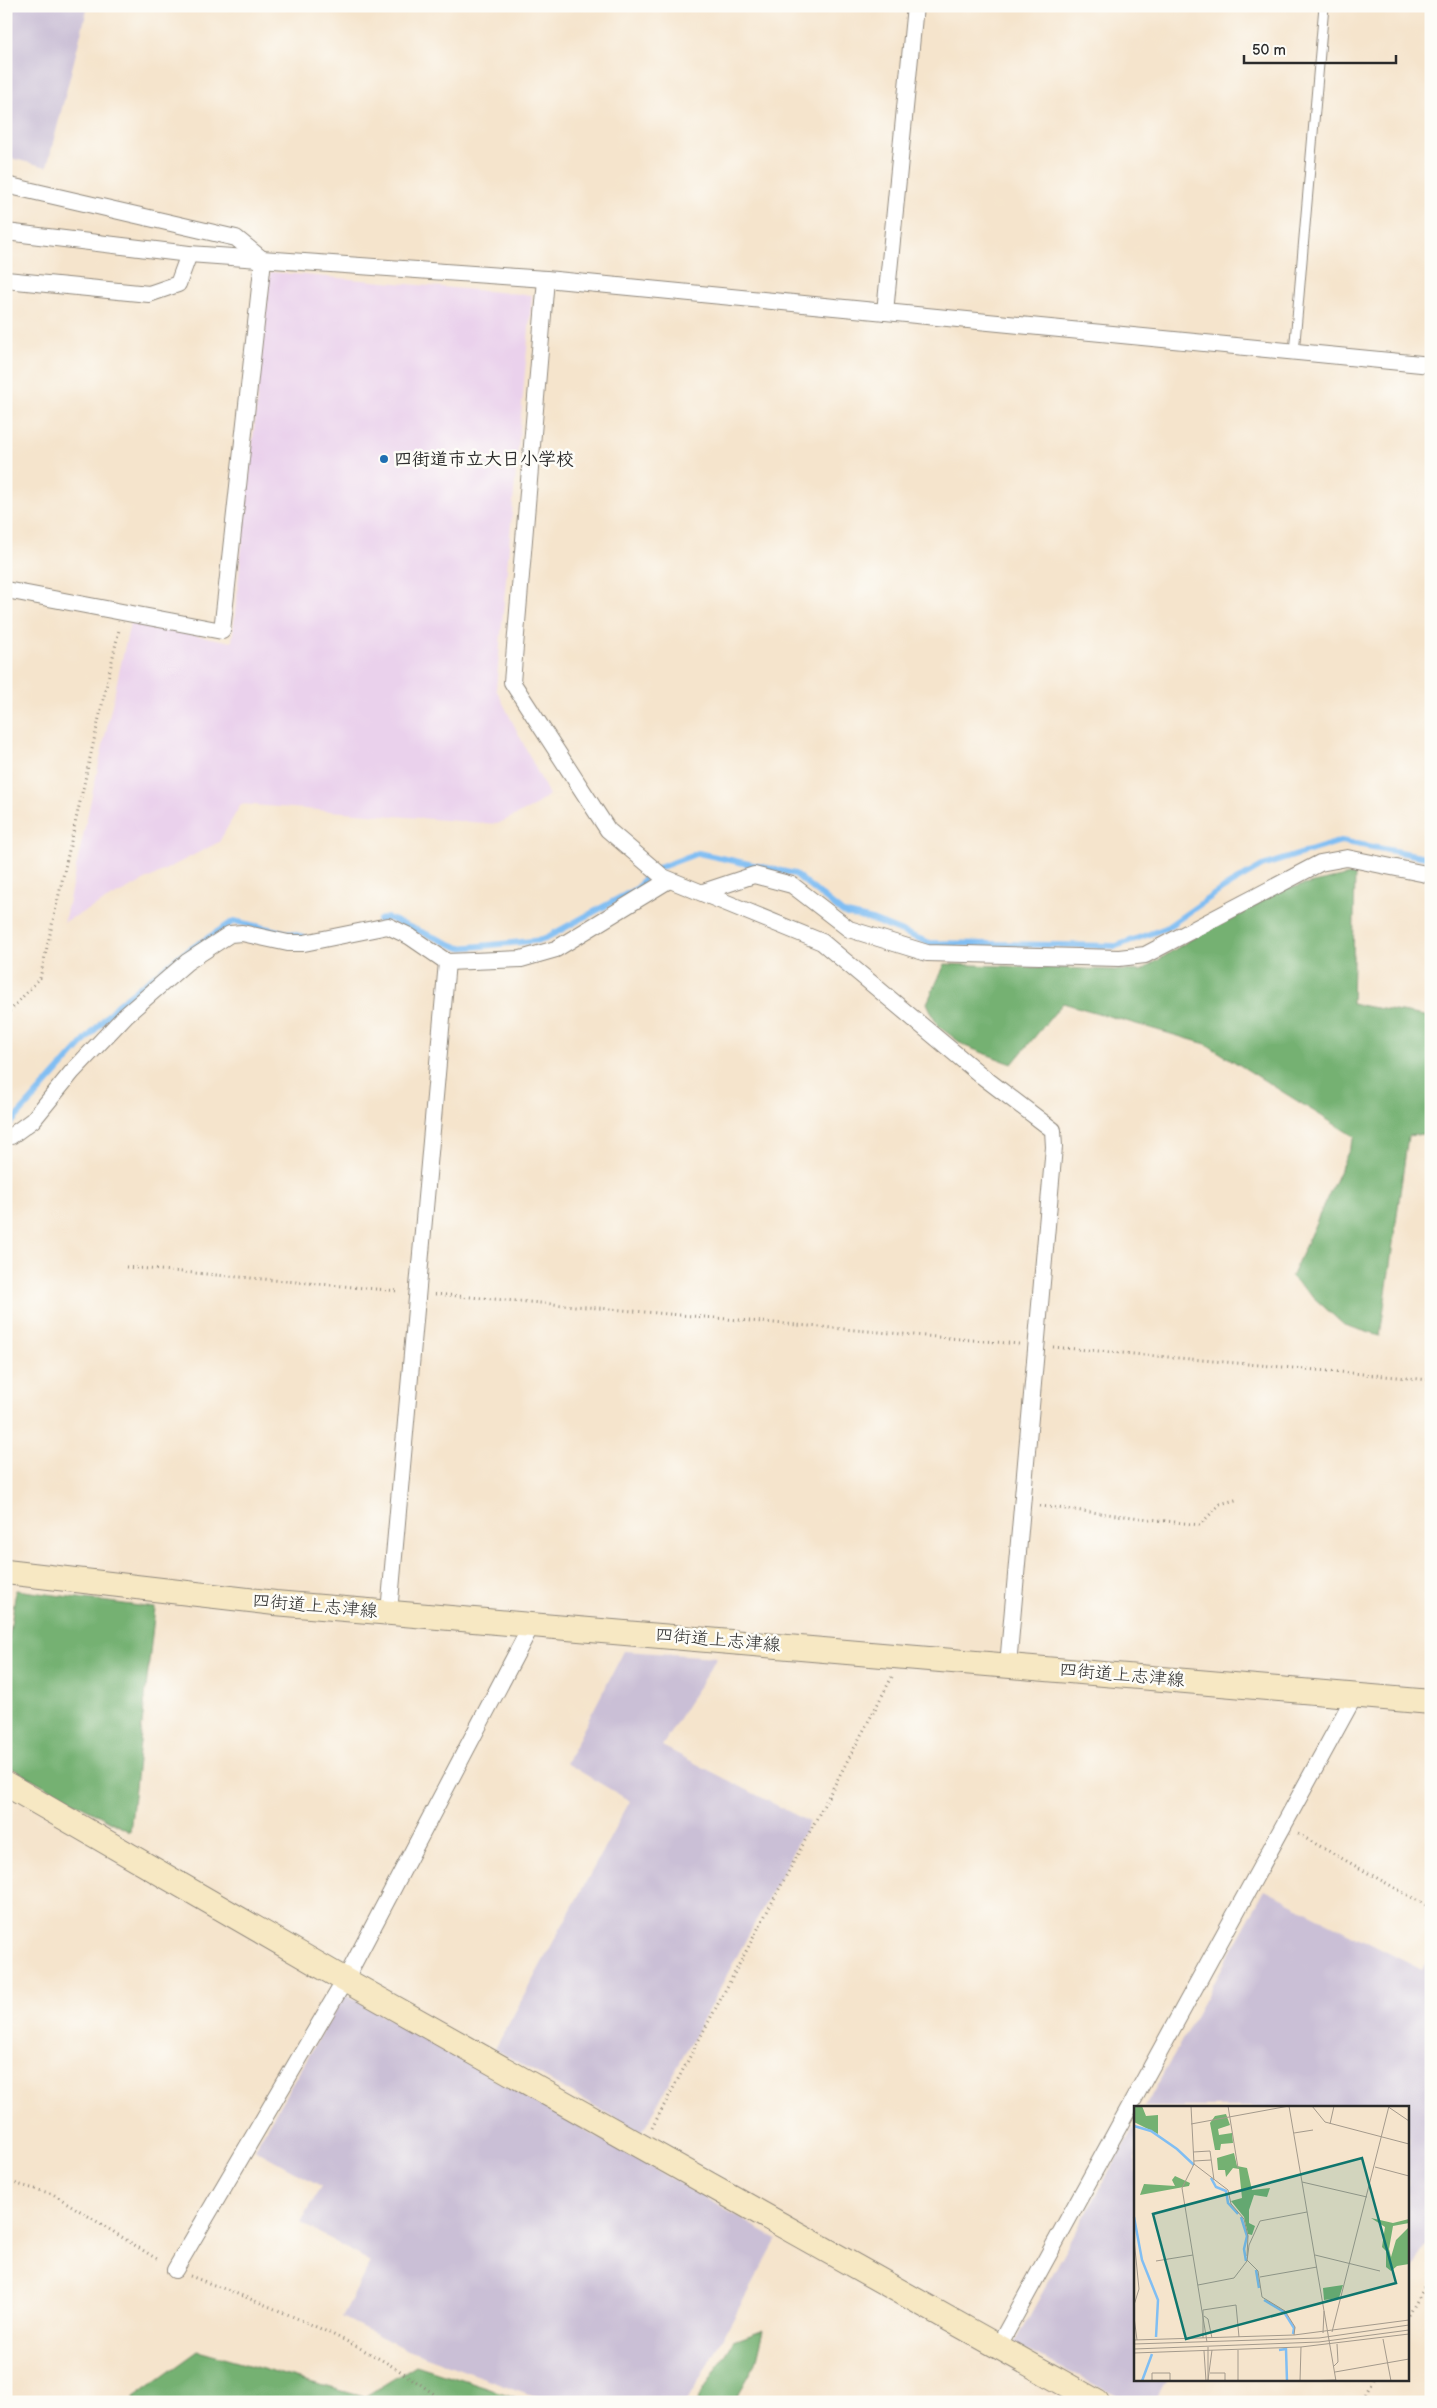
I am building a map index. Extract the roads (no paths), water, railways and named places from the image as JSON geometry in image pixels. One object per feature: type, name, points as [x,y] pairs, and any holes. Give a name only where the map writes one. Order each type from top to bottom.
[{"type":"main road","name":"四街道上志津線","points":[[6,1572],[200,1596],[1431,1702]]},
{"type":"main road","points":[[6,1784],[345,1980],[1097,2402]]},
{"type":"street","points":[[884,312],[915,6]]},
{"type":"street","points":[[6,185],[236,238],[263,260]]},
{"type":"street","points":[[6,232],[188,254],[546,279],[1431,365]]},
{"type":"street","points":[[6,280],[149,294],[178,284],[188,254]]},
{"type":"street","points":[[6,590],[222,631],[263,260]]},
{"type":"street","points":[[546,279],[512,682],[608,830],[643,860],[666,879],[703,892],[822,942],[982,1076],[1053,1130],[1054,1147],[1008,1665]]},
{"type":"street","points":[[703,892],[754,876],[792,885],[849,929],[928,953],[1119,958],[1145,955],[1320,864],[1347,858],[1431,874]]},
{"type":"street","points":[[6,1136],[11,1136],[33,1120],[72,1072],[126,1015],[188,962],[230,934],[242,933],[288,943],[304,943],[388,926],[408,936],[446,962],[520,958],[556,948],[666,879]]},
{"type":"street","points":[[389,1612],[446,962]]},
{"type":"street","points":[[175,2270],[345,1980],[532,1624]]},
{"type":"street","points":[[998,2347],[1355,1695]]},
{"type":"lane","points":[[1294,353],[1324,6]]},
{"type":"waterway","points":[[379,920],[388,918],[460,948],[542,940],[638,888],[648,872],[698,853],[795,874],[843,913],[872,920],[930,943],[1116,946],[1166,928],[1222,889],[1262,866],[1341,841],[1431,858]]},
{"type":"waterway","points":[[6,1123],[11,1123],[117,1005],[178,957],[234,921],[304,937]]},
{"type":"place","name":"四街道市立大日小学校","points":[[384,459]]}]
